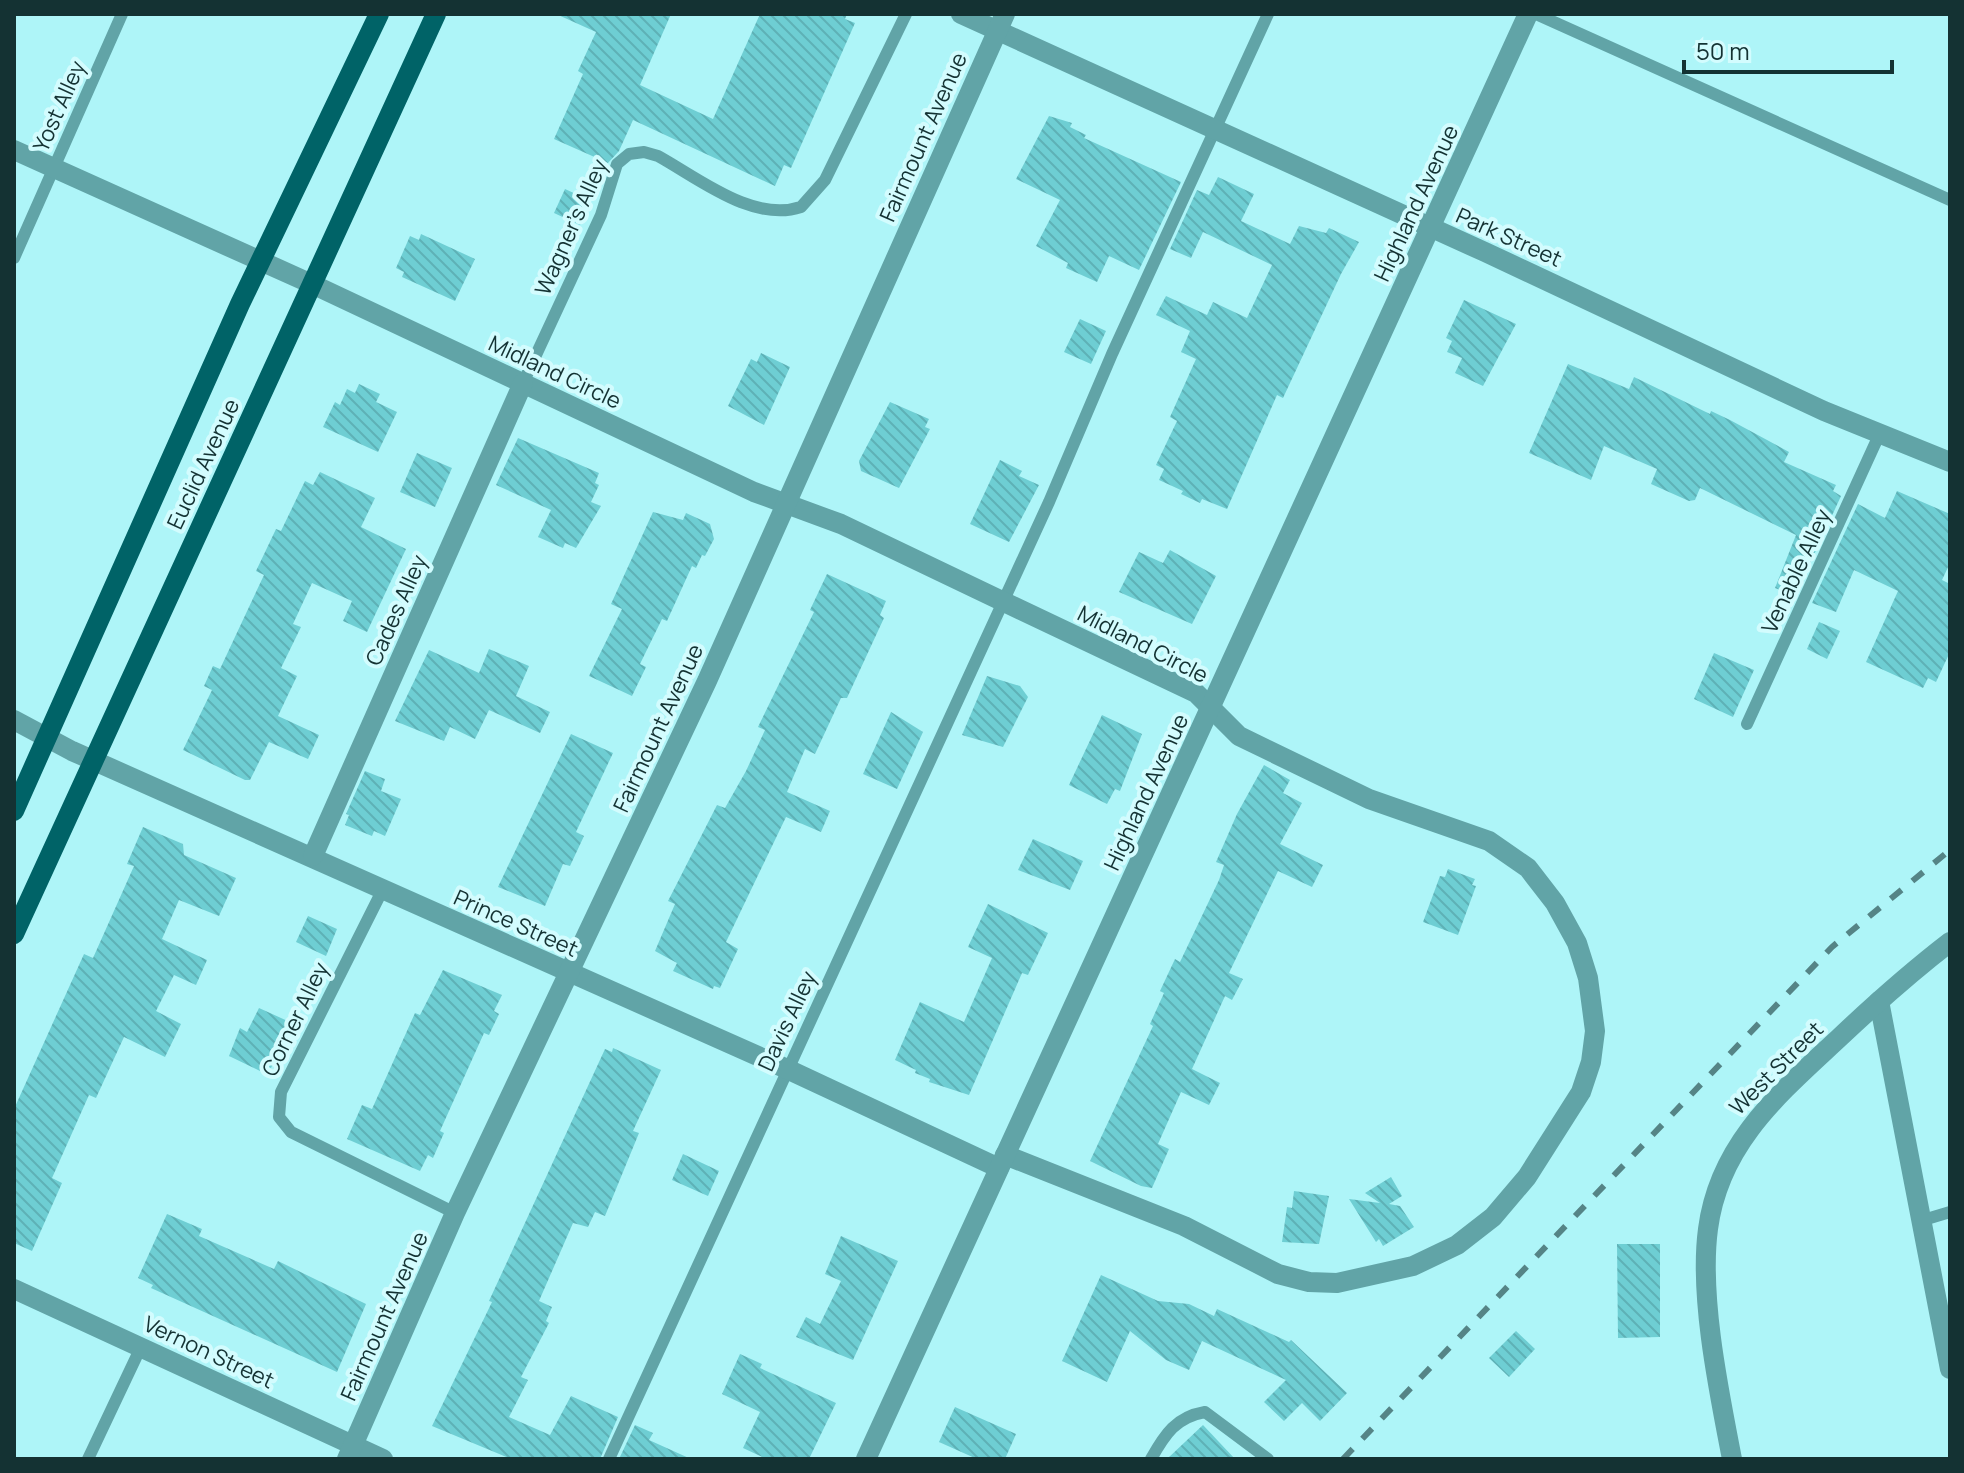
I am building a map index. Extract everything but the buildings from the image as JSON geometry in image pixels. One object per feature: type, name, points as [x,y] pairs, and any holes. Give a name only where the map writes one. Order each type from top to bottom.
[{"type":"main road","name":"Euclid Avenue","points":[[14,811],[261,261],[379,14]]},
{"type":"main road","name":"Euclid Avenue","points":[[14,934],[436,14]]},
{"type":"street","name":"Park Street","points":[[961,14],[1001,22],[1214,130],[1824,411],[1950,462]]},
{"type":"street","name":"Highland Avenue","points":[[866,1459],[1528,14]]},
{"type":"street","name":"Fairmount Avenue","points":[[350,1452],[455,1213],[788,502],[1001,22]]},
{"type":"street","name":"Midland Circle","points":[[14,150],[314,285],[754,492],[788,502],[1196,693],[1239,736],[1369,799],[1489,841],[1528,868],[1555,903],[1577,943],[1588,978],[1595,1031],[1591,1062],[1581,1092],[1527,1177],[1493,1217],[1457,1245],[1413,1266],[1337,1283],[1309,1282],[1278,1274],[1184,1226],[1002,1162]]},
{"type":"street","name":"Cades Alley","points":[[313,856],[523,383]]},
{"type":"street","name":"Prince Street","points":[[14,720],[94,761],[1002,1162]]},
{"type":"street","name":"West Street","points":[[1732,1459],[1714,1364],[1707,1262],[1712,1202],[1726,1165],[1746,1129],[1768,1104],[1879,1001],[1950,942]]},
{"type":"street","points":[[1879,1001],[1950,1369]]},
{"type":"street","name":"Vernon Street","points":[[14,1289],[141,1347],[350,1452],[383,1459]]},
{"type":"lane","name":"Yost Alley","points":[[14,258],[122,14]]},
{"type":"lane","name":"Wagner's Alley","points":[[523,383],[601,215],[617,164],[629,154],[644,152],[658,156],[741,202],[758,208],[801,207],[825,180],[906,14]]},
{"type":"lane","name":"Davis Alley","points":[[609,1459],[1268,14]]},
{"type":"lane","points":[[1536,14],[1950,200]]},
{"type":"lane","name":"Venable Alley","points":[[1747,724],[1880,433]]},
{"type":"lane","name":"Corner Alley","points":[[383,889],[281,1092],[279,1117],[291,1132],[455,1213]]},
{"type":"lane","points":[[1920,1221],[1950,1212]]},
{"type":"lane","points":[[88,1459],[141,1347]]},
{"type":"lane","points":[[1151,1459],[1167,1431],[1188,1415],[1205,1412],[1215,1416],[1268,1459]]},
{"type":"railway","points":[[1343,1459],[1832,947],[1950,850]]}]
